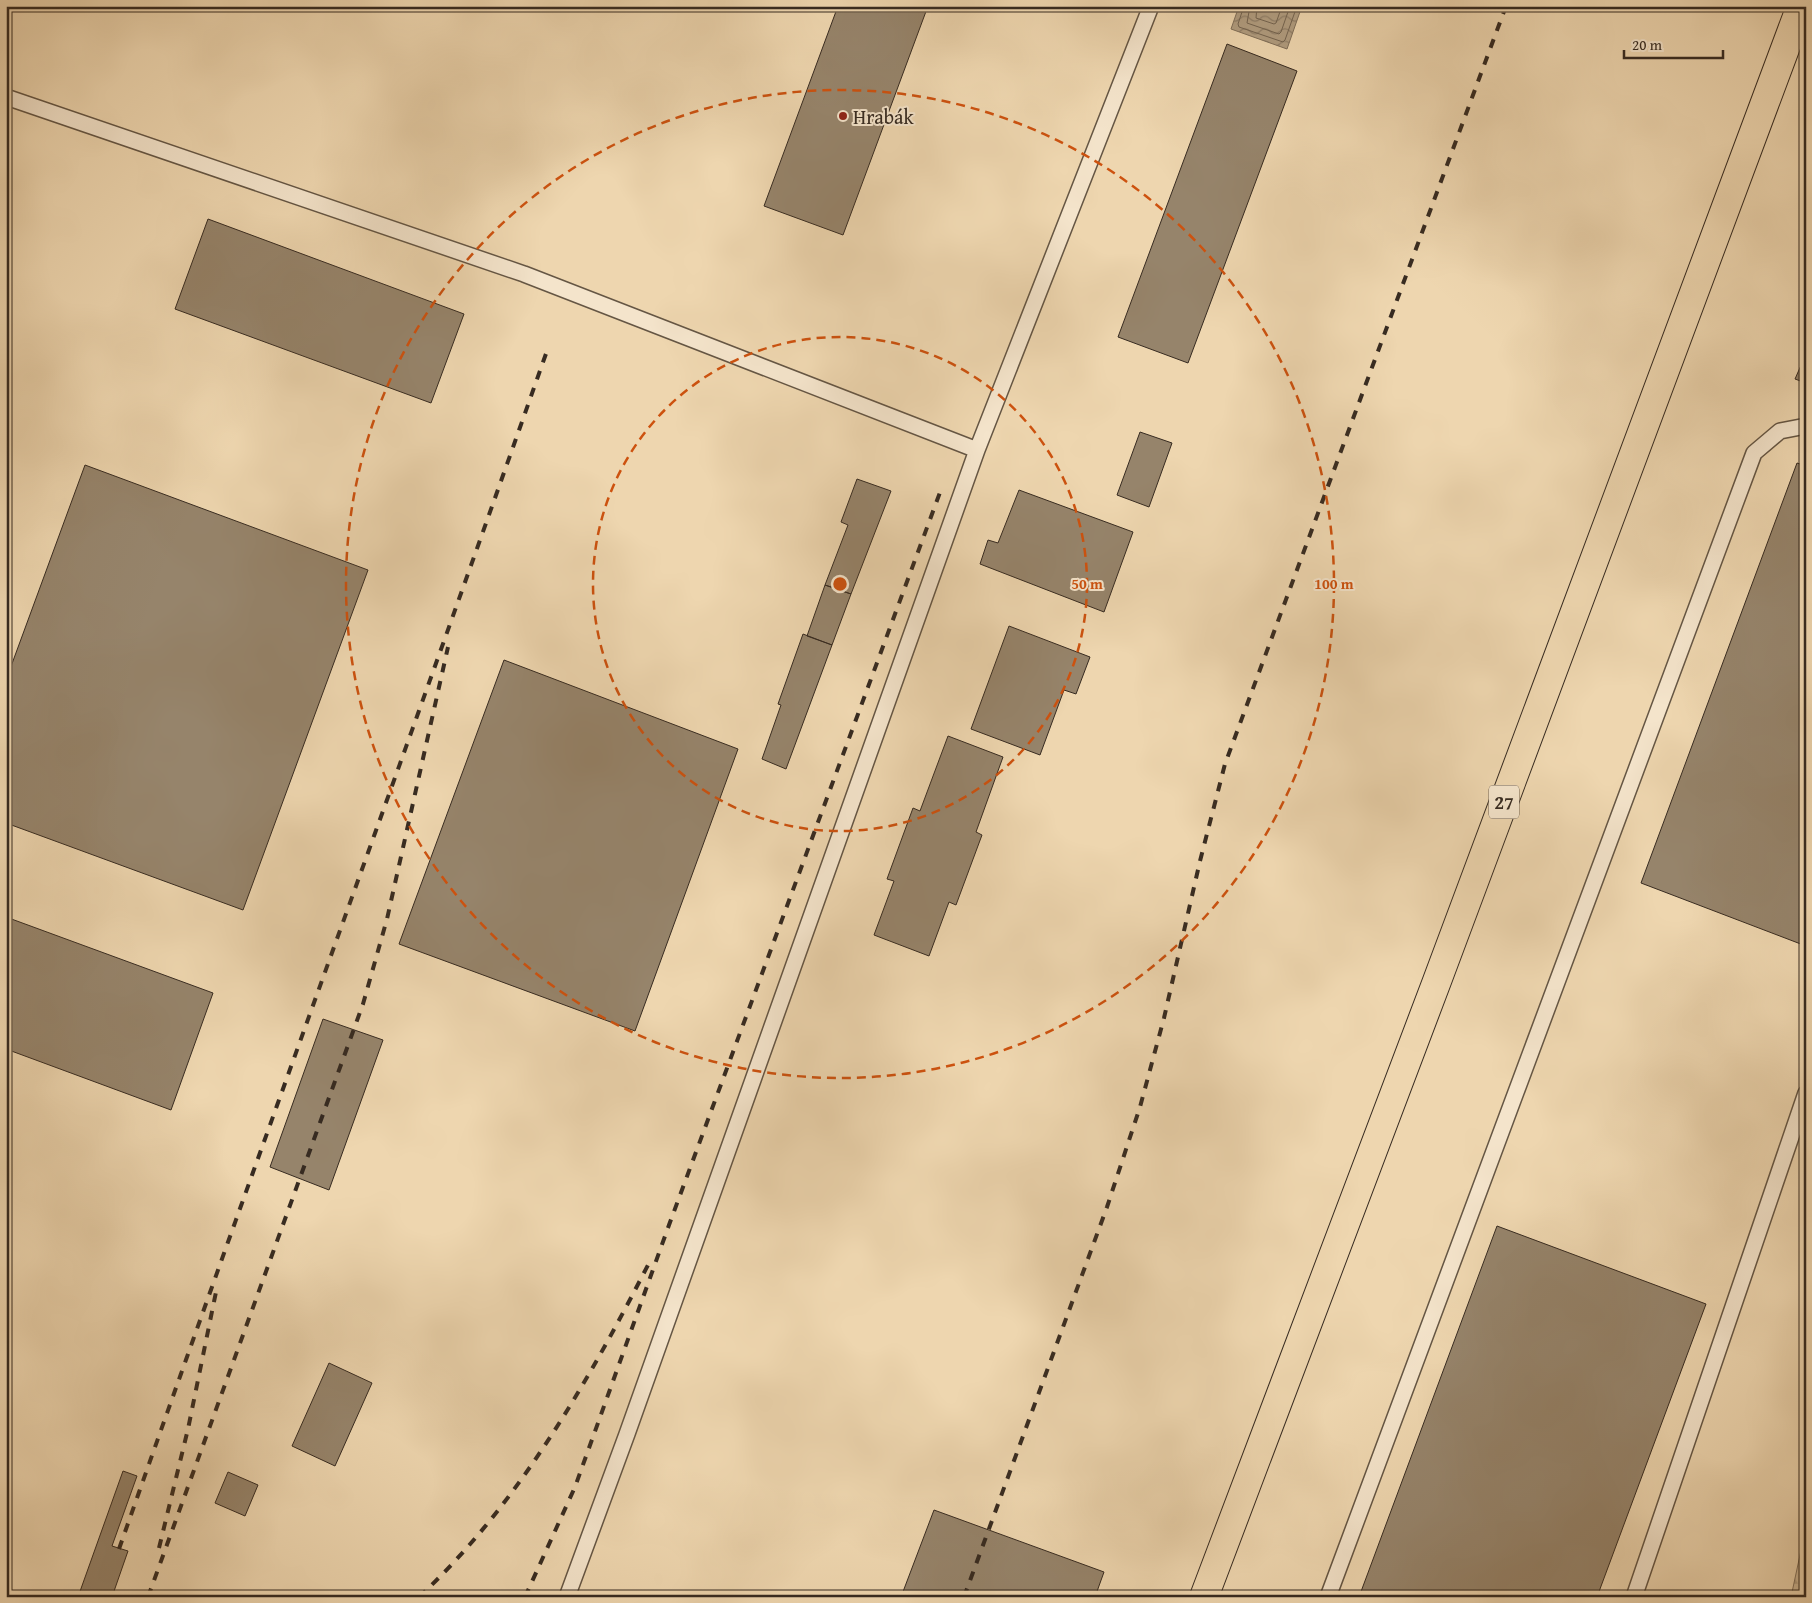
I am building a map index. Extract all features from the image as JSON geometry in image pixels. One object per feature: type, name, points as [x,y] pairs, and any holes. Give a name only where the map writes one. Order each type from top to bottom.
[{"type":"main road","name":"27","points":[[1204,1597],[1801,6]]},
{"type":"lane","points":[[567,1597],[634,1416],[978,450],[1151,6]]},
{"type":"lane","points":[[6,97],[524,274],[978,450]]},
{"type":"lane","points":[[1328,1597],[1754,453],[1780,431],[1806,426]]},
{"type":"lane","points":[[1634,1597],[1806,1093]]},
{"type":"green space","points":[[1806,1527],[1806,1597],[1791,1597]]},
{"type":"water","points":[[1239,6],[1302,6],[1287,49],[1231,29]]},
{"type":"building","name":"Hrabák","points":[[838,6],[928,6],[843,235],[764,206]]},
{"type":"building","points":[[1227,44],[1297,71],[1188,363],[1118,337]]},
{"type":"building","points":[[208,219],[464,314],[431,403],[175,309]]},
{"type":"building","points":[[1806,354],[1806,383],[1795,379]]},
{"type":"building","points":[[1140,432],[1172,443],[1149,507],[1117,495]]},
{"type":"building","points":[[1797,463],[1806,466],[1806,946],[1641,883]]},
{"type":"building","points":[[85,465],[368,570],[243,910],[6,823],[6,680]]},
{"type":"building","points":[[857,479],[891,491],[851,594],[825,585],[848,525],[841,522]]},
{"type":"building","points":[[1019,490],[1133,532],[1104,612],[980,564],[988,540],[998,543]]},
{"type":"building","points":[[825,585],[851,594],[832,645],[807,636]]},
{"type":"building","points":[[1009,626],[1090,657],[1076,694],[1064,690],[1040,755],[971,729]]},
{"type":"building","points":[[803,634],[832,645],[786,769],[762,759],[781,705],[778,704]]},
{"type":"building","points":[[504,660],[738,749],[635,1031],[399,944]]},
{"type":"building","points":[[948,736],[1003,757],[976,832],[982,835],[956,905],[949,902],[929,956],[874,935],[894,881],[887,879],[913,808],[920,811]]},
{"type":"building","points":[[6,917],[213,993],[171,1110],[6,1049]]},
{"type":"building","points":[[323,1019],[383,1040],[329,1190],[270,1167]]},
{"type":"building","points":[[1497,1226],[1706,1304],[1597,1597],[1359,1597]]},
{"type":"building","points":[[329,1363],[372,1383],[335,1466],[292,1446]]},
{"type":"building","points":[[123,1471],[137,1476],[112,1546],[128,1551],[112,1597],[78,1597]]},
{"type":"building","points":[[228,1472],[258,1485],[245,1516],[215,1503]]},
{"type":"building","points":[[934,1510],[1104,1572],[1095,1597],[901,1597]]},
{"type":"railway","points":[[964,1597],[1107,1207],[1140,1107],[1164,1018],[1200,861],[1225,764],[1506,6]]},
{"type":"railway","points":[[119,1549],[548,348]]},
{"type":"railway","points":[[525,1597],[575,1487],[669,1225],[942,487]]},
{"type":"railway","points":[[148,1597],[363,1004],[387,919],[448,647]]},
{"type":"railway","points":[[419,1597],[455,1561],[488,1523],[548,1440],[576,1397],[649,1263]]},
{"type":"railway","points":[[159,1548],[188,1429],[217,1287]]},
{"type":"place","name":"Hrabák","points":[[843,116]]}]
